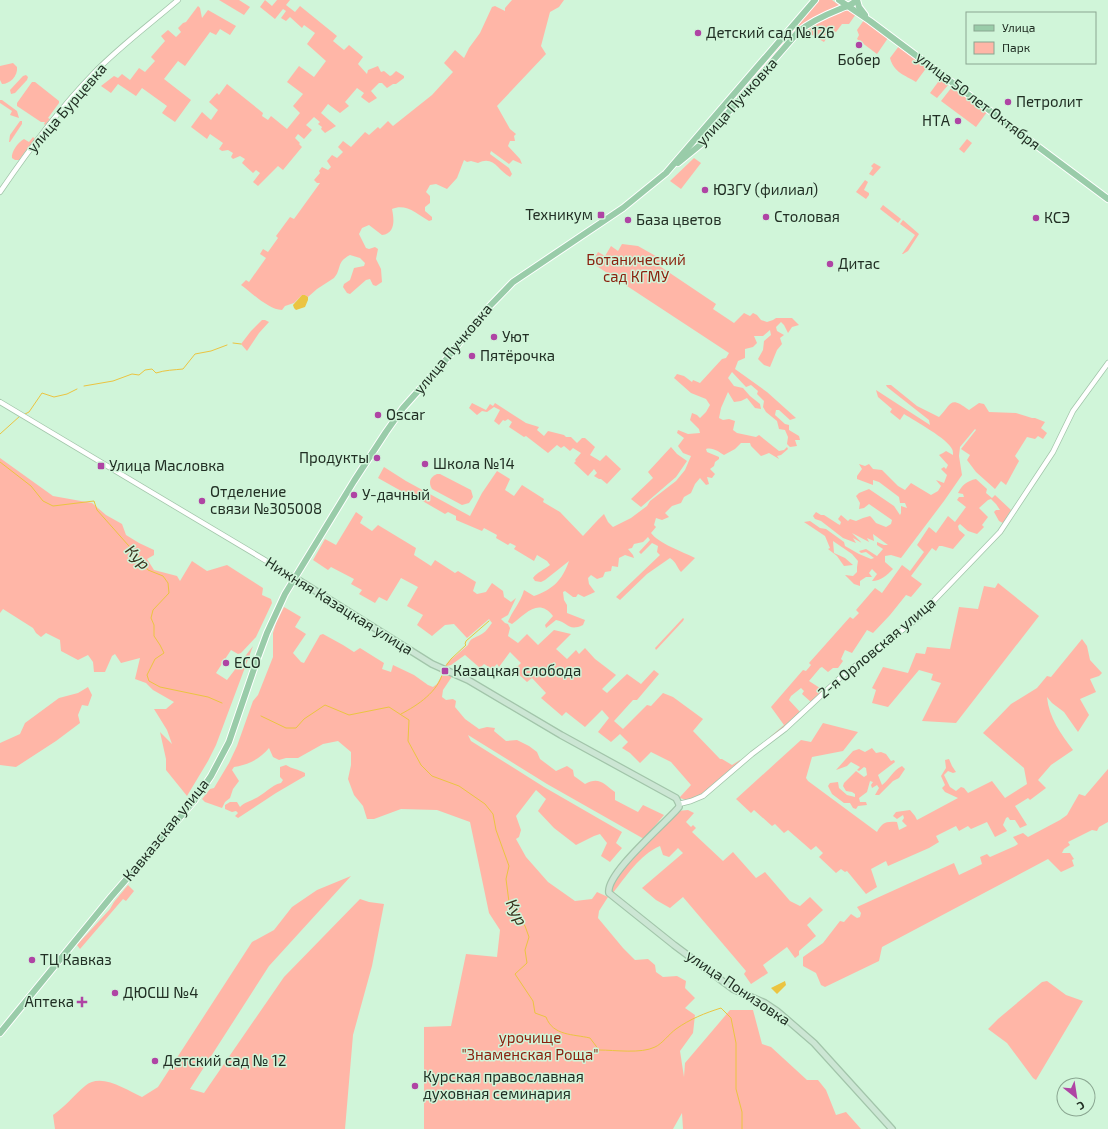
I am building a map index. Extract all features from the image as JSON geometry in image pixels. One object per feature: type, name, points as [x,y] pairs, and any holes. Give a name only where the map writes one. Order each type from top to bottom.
[{"type":"main road","name":"улица Пучковка","points":[[666,173],[815,0]]},
{"type":"main road","name":"улица 50 лет Октября","points":[[839,0],[870,21],[1108,199]]},
{"type":"main road","name":"улица Пучковка","points":[[296,578],[354,481],[394,421],[488,307],[519,278],[623,208],[700,145],[798,32],[814,22],[853,4],[856,0]]},
{"type":"main road","points":[[856,0],[861,11],[870,21]]},
{"type":"main road","points":[[730,99],[736,104]]},
{"type":"main road","name":"Нижняя Казацкая улица","points":[[296,578],[432,664],[468,680],[561,735],[671,794],[676,798],[679,804]]},
{"type":"main road","name":"Кавказская улица","points":[[0,1033],[111,897],[194,801],[207,783],[229,742],[270,627],[285,594],[296,578]]},
{"type":"main road","name":"улица Понизовка","points":[[679,804],[677,809],[614,877],[609,886],[609,893],[733,989],[765,1003],[777,1011],[812,1041],[892,1129]]},
{"type":"street","name":"улица Бурцевка","points":[[0,192],[47,128],[92,74],[111,56],[178,0]]},
{"type":"street","name":"2-я Орловская улица","points":[[679,804],[692,801],[703,796],[752,754],[785,729],[841,678],[918,618],[1000,532],[1052,452],[1073,411],[1108,363]]},
{"type":"street","name":"Нижняя Казацкая улица","points":[[0,402],[296,578]]},
{"type":"green space","points":[[219,0],[239,0],[250,7],[244,15]]},
{"type":"green space","points":[[265,0],[272,6],[277,0],[290,0],[286,5],[295,12],[300,6],[337,36],[333,41],[344,50],[349,45],[363,57],[358,64],[367,74],[368,70],[378,66],[381,72],[384,71],[390,76],[396,71],[404,76],[404,78],[387,88],[382,83],[379,83],[371,91],[377,98],[369,103],[361,97],[364,93],[357,88],[345,102],[349,106],[340,113],[328,104],[321,113],[336,126],[325,133],[321,129],[322,127],[318,124],[320,122],[314,117],[306,125],[312,130],[304,139],[298,134],[295,138],[302,147],[283,170],[278,166],[258,186],[253,182],[260,173],[256,170],[253,173],[242,163],[245,159],[240,156],[233,159],[231,157],[233,153],[228,150],[222,151],[219,149],[223,143],[210,134],[207,139],[191,127],[202,112],[211,120],[218,110],[209,102],[217,93],[219,95],[227,84],[263,113],[262,116],[268,120],[271,116],[287,129],[300,113],[293,106],[303,94],[287,82],[299,66],[314,77],[326,61],[307,44],[315,33],[304,25],[302,28],[290,17],[286,21],[281,18],[286,11],[283,9],[275,19],[260,7]]},
{"type":"green space","points":[[512,0],[564,0],[559,7],[550,12],[541,46],[546,54],[497,106],[510,129],[516,134],[514,136],[515,141],[510,141],[508,146],[520,159],[522,164],[513,160],[509,164],[491,151],[490,154],[509,168],[512,174],[510,177],[492,162],[483,161],[478,163],[471,161],[467,162],[464,160],[457,178],[447,189],[436,184],[430,185],[426,192],[430,196],[430,203],[425,207],[425,211],[432,217],[432,220],[429,221],[407,208],[402,207],[392,209],[393,225],[390,232],[387,234],[382,235],[369,225],[362,228],[359,234],[366,248],[369,249],[375,247],[378,249],[376,259],[381,269],[382,282],[376,286],[373,285],[370,279],[366,280],[350,294],[347,293],[343,287],[344,284],[350,280],[354,268],[364,266],[365,263],[360,258],[350,255],[343,260],[334,278],[308,297],[302,295],[294,303],[285,306],[282,310],[266,304],[241,285],[246,280],[249,282],[266,258],[260,254],[263,249],[268,252],[278,238],[276,236],[290,217],[294,219],[320,183],[317,183],[314,180],[320,173],[319,171],[322,167],[328,170],[331,167],[327,161],[332,155],[337,158],[343,152],[338,147],[343,141],[351,147],[365,132],[369,135],[378,127],[380,129],[388,121],[393,126],[432,95],[453,72],[444,63],[455,50],[464,58],[480,33],[492,7],[495,6],[505,11],[505,8]]},
{"type":"green space","points":[[818,0],[832,0],[840,6],[808,23],[737,99],[735,99],[735,96]]},
{"type":"green space","points":[[198,6],[200,8],[202,18],[208,10],[236,26],[230,35],[220,29],[216,35],[210,32],[185,66],[178,61],[164,79],[191,100],[175,122],[162,113],[167,106],[142,88],[136,96],[118,84],[111,93],[101,86],[114,76],[118,78],[122,74],[130,80],[139,68],[145,72],[155,61],[151,57],[165,41],[161,36],[168,30],[176,37],[181,32],[178,28],[186,22]]},
{"type":"green space","points":[[843,10],[852,11],[856,14],[849,24],[842,24],[836,32],[832,30],[824,42],[807,32],[808,28]]},
{"type":"green space","points":[[864,20],[888,38],[877,54],[857,39],[859,35],[857,30]]},
{"type":"green space","points":[[899,46],[927,67],[916,82],[900,73],[892,63],[890,58]]},
{"type":"green space","points":[[13,63],[17,67],[15,76],[8,83],[2,84],[0,80],[0,66]]},
{"type":"green space","points":[[26,75],[28,77],[27,80],[15,93],[11,94],[10,90],[23,76]]},
{"type":"green space","points":[[941,78],[949,84],[937,98],[930,93]]},
{"type":"green space","points":[[32,82],[35,82],[59,101],[48,118],[50,119],[45,125],[45,122],[41,122],[17,106],[17,103]]},
{"type":"green space","points":[[952,87],[987,112],[976,127],[941,101]]},
{"type":"green space","points":[[0,100],[17,111],[19,118],[10,115],[12,111],[0,103]]},
{"type":"green space","points":[[20,121],[22,121],[22,124],[9,142],[10,135]]},
{"type":"green space","points":[[33,137],[35,139],[19,160],[12,158],[15,147],[19,142],[24,139],[29,142]]},
{"type":"green space","points":[[967,139],[972,143],[964,153],[959,149]]},
{"type":"green space","points":[[694,158],[701,163],[681,189],[670,181]]},
{"type":"green space","points":[[874,163],[881,167],[873,176],[869,174],[873,168],[871,166]]},
{"type":"green space","points":[[865,180],[868,182],[864,190],[869,193],[866,199],[856,192]]},
{"type":"green space","points":[[883,205],[901,219],[898,223],[880,209]]},
{"type":"green space","points":[[903,220],[919,234],[908,251],[902,254],[915,235],[900,224]]},
{"type":"green space","name":"Ботанический сад КГМУ","points":[[622,244],[638,246],[661,259],[658,265],[716,304],[713,309],[734,323],[744,313],[750,316],[753,313],[761,320],[767,322],[776,318],[792,318],[799,325],[792,327],[788,333],[781,322],[776,327],[777,331],[784,335],[780,338],[782,344],[777,350],[770,367],[764,365],[758,359],[763,350],[764,341],[771,335],[770,330],[763,336],[754,336],[757,343],[753,347],[745,349],[745,358],[738,361],[735,369],[767,392],[796,418],[790,420],[779,410],[776,410],[775,415],[785,424],[789,425],[789,430],[799,436],[800,440],[795,440],[797,446],[790,447],[787,444],[788,437],[785,430],[779,429],[777,421],[766,412],[763,407],[764,401],[757,394],[758,391],[751,385],[746,387],[732,372],[728,378],[734,386],[743,388],[760,404],[761,409],[755,408],[747,398],[734,402],[728,392],[721,408],[719,418],[723,420],[729,419],[735,421],[733,430],[737,433],[756,437],[759,435],[779,451],[784,450],[787,447],[788,449],[781,455],[777,456],[779,459],[769,453],[761,456],[750,443],[741,443],[735,449],[724,455],[713,449],[706,449],[707,452],[719,457],[714,466],[710,469],[715,474],[712,478],[707,477],[709,484],[706,485],[700,478],[695,484],[691,493],[684,497],[681,503],[672,506],[665,513],[669,517],[662,520],[656,518],[654,525],[656,527],[651,533],[654,537],[665,544],[695,558],[681,572],[670,558],[647,574],[620,600],[616,597],[660,555],[657,552],[658,546],[652,543],[641,554],[639,552],[650,540],[648,537],[643,542],[634,544],[632,548],[628,549],[634,558],[625,555],[619,558],[618,567],[612,566],[611,571],[605,572],[603,577],[597,579],[591,575],[588,578],[589,584],[595,592],[584,597],[578,594],[576,597],[573,597],[565,591],[563,592],[564,600],[567,605],[567,613],[585,620],[583,625],[571,627],[556,620],[546,628],[545,625],[553,616],[542,608],[532,610],[512,624],[508,622],[521,599],[524,590],[534,596],[552,587],[560,579],[569,561],[545,580],[541,582],[535,581],[533,578],[534,576],[550,565],[547,561],[537,555],[534,561],[514,549],[516,546],[510,543],[508,545],[496,538],[497,535],[484,528],[482,531],[456,520],[456,516],[448,512],[445,514],[407,492],[403,492],[378,478],[384,467],[406,481],[470,516],[482,493],[497,471],[510,479],[505,490],[514,496],[522,485],[544,499],[543,502],[560,512],[583,536],[604,514],[608,522],[613,527],[631,518],[676,481],[685,470],[691,456],[683,453],[678,446],[684,438],[677,433],[678,430],[688,434],[700,433],[699,429],[690,420],[692,413],[700,418],[710,405],[706,399],[691,393],[674,378],[677,374],[684,376],[692,382],[693,380],[700,383],[722,359],[726,358],[729,353],[592,263],[598,252],[605,256],[611,246],[618,251]]},
{"type":"green space","points":[[262,320],[269,322],[259,333],[247,351],[241,344]]},
{"type":"green space","points":[[886,385],[891,385],[917,406],[939,417],[951,403],[958,403],[969,410],[979,403],[984,404],[989,412],[1016,413],[1045,422],[1041,428],[1047,433],[1043,439],[1038,436],[1035,439],[1027,437],[1015,456],[1019,461],[1006,485],[1001,481],[995,489],[976,472],[967,460],[970,455],[961,449],[976,430],[975,429],[960,447],[959,456],[962,475],[944,501],[901,558],[891,555],[885,556],[885,562],[893,569],[881,579],[872,581],[877,574],[872,569],[869,573],[872,577],[866,577],[860,581],[860,586],[854,584],[845,575],[853,576],[857,572],[858,561],[852,554],[833,541],[834,553],[845,558],[853,565],[844,566],[837,556],[828,549],[830,548],[825,536],[804,522],[810,521],[820,528],[826,529],[844,542],[845,546],[871,559],[874,558],[866,552],[861,553],[859,551],[866,549],[877,556],[883,549],[877,545],[877,542],[888,545],[873,534],[874,541],[867,538],[869,542],[852,533],[862,543],[853,538],[856,543],[843,538],[821,521],[815,519],[813,516],[816,512],[840,525],[841,522],[838,519],[841,515],[848,521],[850,519],[856,521],[870,516],[876,523],[886,527],[891,524],[892,520],[869,504],[864,508],[859,509],[860,503],[856,496],[859,493],[869,489],[894,506],[900,515],[901,506],[907,508],[905,503],[900,503],[899,497],[879,482],[873,480],[873,485],[857,479],[857,476],[862,469],[859,464],[865,466],[869,464],[873,469],[882,470],[898,486],[905,490],[911,483],[931,495],[938,491],[941,486],[936,480],[944,483],[947,475],[941,469],[944,467],[946,469],[948,465],[939,455],[946,451],[953,455],[949,445],[938,435],[904,414],[900,420],[890,412],[892,409],[878,397],[876,390],[930,425],[929,420]]},
{"type":"green space","points":[[472,403],[486,410],[490,404],[493,406],[495,403],[526,423],[539,427],[537,430],[544,436],[548,431],[564,435],[566,437],[571,437],[577,443],[582,438],[585,438],[595,447],[590,455],[600,461],[606,455],[621,469],[607,484],[594,476],[597,473],[594,469],[588,476],[574,463],[581,453],[573,448],[570,451],[564,446],[561,448],[557,445],[548,453],[526,436],[524,437],[509,427],[512,422],[508,419],[505,421],[503,420],[499,425],[494,421],[500,410],[494,407],[487,412],[482,411],[477,415],[469,408]]},
{"type":"green space","points":[[671,447],[677,454],[687,461],[676,477],[641,507],[631,499],[653,478],[648,472]]},
{"type":"green space","points":[[0,458],[53,496],[92,503],[106,515],[122,524],[126,535],[154,550],[154,555],[147,559],[154,570],[177,576],[180,581],[192,561],[207,571],[227,565],[263,588],[262,595],[271,599],[272,603],[256,637],[241,653],[238,654],[231,650],[216,673],[227,680],[253,646],[216,745],[187,796],[166,770],[166,759],[160,732],[172,744],[167,730],[154,709],[166,709],[174,702],[153,690],[146,683],[135,679],[140,658],[121,663],[115,654],[112,656],[105,672],[94,672],[93,662],[88,655],[78,660],[61,651],[60,640],[46,633],[41,637],[33,628],[3,609],[0,613]]},
{"type":"green space","points":[[437,474],[440,474],[471,490],[473,497],[469,503],[462,505],[432,489],[430,480]]},
{"type":"green space","points":[[976,479],[987,489],[986,493],[992,498],[995,495],[1011,510],[1003,523],[999,521],[994,512],[996,510],[1000,510],[991,499],[988,500],[979,508],[988,517],[982,525],[984,527],[977,534],[968,531],[960,524],[958,526],[959,530],[965,535],[953,549],[939,546],[936,551],[932,548],[911,576],[922,584],[911,597],[906,595],[873,633],[867,630],[852,653],[845,650],[841,659],[843,661],[838,668],[833,668],[828,672],[822,667],[820,668],[809,681],[823,690],[811,702],[802,694],[804,691],[801,688],[791,696],[789,700],[800,712],[784,729],[770,738],[784,725],[771,707],[803,670],[806,671],[811,665],[809,663],[850,617],[853,619],[859,613],[856,610],[875,588],[882,593],[902,565],[910,571],[924,552],[917,545],[929,527],[936,533],[948,516],[955,522],[966,507],[957,500],[959,497],[964,497],[963,494],[958,493],[965,484]]},
{"type":"green space","points":[[356,512],[363,517],[360,523],[372,531],[378,525],[416,548],[414,555],[431,566],[435,560],[455,573],[458,571],[476,582],[473,591],[477,594],[486,592],[492,583],[503,591],[504,597],[511,602],[516,598],[508,615],[501,619],[508,624],[510,628],[508,636],[518,643],[527,634],[538,645],[554,630],[571,634],[556,649],[567,659],[576,650],[579,654],[585,648],[595,659],[616,675],[602,689],[607,693],[627,674],[641,684],[654,670],[659,674],[637,700],[633,700],[614,721],[623,729],[647,705],[651,706],[663,693],[673,697],[703,719],[693,731],[720,759],[732,765],[740,760],[739,763],[701,795],[689,801],[680,797],[691,785],[671,762],[651,752],[640,763],[630,753],[622,748],[628,742],[620,734],[611,742],[598,732],[609,718],[602,710],[585,727],[566,712],[562,716],[541,698],[546,693],[532,678],[527,682],[514,670],[521,663],[510,652],[499,667],[497,664],[492,669],[484,664],[480,668],[465,655],[451,665],[447,666],[446,664],[468,645],[471,640],[487,630],[492,623],[489,619],[467,638],[454,624],[445,625],[432,636],[417,625],[423,615],[407,606],[418,587],[401,578],[387,601],[379,597],[375,603],[359,594],[362,590],[351,584],[354,579],[331,567],[328,570],[313,560],[325,539],[336,545]]},
{"type":"green space","points":[[998,583],[1039,616],[956,723],[922,721],[941,683],[931,680],[933,674],[919,670],[888,707],[872,703],[876,690],[872,688],[883,667],[908,673],[916,653],[925,654],[927,647],[950,649],[959,607],[978,609],[984,586],[995,588]]},
{"type":"green space","name":"урочище \"Знаменская Роща\"","points":[[284,607],[301,617],[295,627],[306,634],[293,653],[301,662],[304,663],[320,635],[323,634],[354,652],[360,648],[384,663],[382,669],[391,672],[393,665],[414,675],[433,687],[437,684],[442,675],[439,671],[440,669],[453,675],[443,690],[442,697],[446,700],[453,699],[456,701],[455,707],[465,719],[479,729],[487,727],[495,728],[494,731],[506,741],[517,740],[529,746],[537,752],[540,759],[556,771],[567,766],[573,770],[574,776],[585,784],[594,781],[601,782],[615,792],[615,800],[638,812],[643,805],[664,815],[644,839],[547,784],[468,735],[471,741],[544,787],[622,832],[616,843],[622,848],[610,862],[601,856],[607,843],[600,834],[576,845],[554,828],[538,811],[546,799],[536,790],[516,816],[521,830],[519,837],[516,839],[526,857],[548,882],[575,901],[592,899],[597,892],[608,897],[599,911],[598,918],[623,948],[635,960],[648,959],[655,965],[656,972],[663,977],[677,976],[686,981],[685,988],[695,998],[685,1008],[695,1015],[693,1033],[680,1051],[684,1077],[685,1063],[730,1010],[753,1010],[762,1044],[771,1047],[807,1080],[818,1080],[826,1090],[836,1115],[846,1112],[861,1129],[683,1129],[682,1113],[673,1129],[424,1129],[424,1027],[451,1026],[466,954],[497,957],[500,930],[489,913],[470,822],[437,810],[401,809],[374,819],[367,819],[363,806],[354,795],[348,779],[351,765],[351,752],[338,741],[323,744],[298,758],[286,758],[279,760],[273,757],[269,748],[253,761],[234,767],[232,770],[239,781],[233,789],[230,798],[225,802],[222,808],[205,802],[202,799],[210,789],[214,788],[237,746],[253,701],[258,695],[273,657],[273,633]]},
{"type":"green space","points":[[683,618],[683,621],[656,650],[655,648]]},
{"type":"green space","points":[[1082,639],[1087,646],[1090,660],[1102,673],[1099,676],[1090,679],[1096,692],[1080,699],[1089,715],[1078,732],[1064,712],[1047,697],[1053,719],[1073,750],[1051,765],[1038,780],[1046,788],[1030,800],[1028,798],[1015,806],[1027,825],[1020,828],[1015,820],[1010,820],[1008,817],[1003,825],[1007,831],[995,837],[987,822],[971,829],[968,826],[959,831],[956,826],[936,836],[939,842],[929,848],[888,866],[886,861],[871,869],[877,887],[866,894],[847,871],[845,872],[841,869],[836,873],[819,857],[823,853],[816,846],[811,850],[788,830],[784,833],[775,824],[772,826],[754,810],[751,813],[736,799],[801,740],[811,742],[823,723],[858,732],[843,751],[812,757],[806,778],[877,832],[882,825],[887,822],[897,822],[899,830],[907,826],[902,821],[904,818],[903,815],[897,819],[893,816],[896,812],[910,810],[917,820],[958,798],[945,792],[942,788],[945,785],[941,776],[946,768],[945,760],[949,759],[956,772],[953,773],[948,771],[944,775],[950,787],[956,791],[961,787],[968,793],[992,781],[1005,798],[1027,784],[1024,768],[983,733],[1011,704],[1037,688],[1047,676],[1051,677]]},
{"type":"green space","points":[[88,687],[92,695],[88,706],[82,705],[78,715],[80,723],[56,741],[16,767],[0,765],[0,743],[20,734],[25,723],[59,698],[78,693]]},
{"type":"green space","points":[[872,748],[876,753],[881,752],[886,754],[891,761],[894,760],[895,762],[878,775],[882,785],[899,768],[902,766],[905,769],[899,778],[893,781],[879,795],[875,795],[879,788],[877,785],[872,788],[871,785],[873,782],[870,781],[867,792],[859,798],[860,802],[866,802],[867,805],[858,806],[856,809],[853,808],[850,803],[844,803],[832,794],[828,786],[830,783],[838,782],[839,788],[847,795],[855,797],[855,794],[852,792],[846,791],[843,786],[844,783],[856,771],[864,777],[867,775],[866,768],[864,767],[859,771],[857,770],[860,767],[851,762],[847,766],[836,770],[853,751],[859,749],[865,752]]},
{"type":"green space","points":[[286,765],[305,773],[305,776],[238,818],[235,816],[238,813],[236,811],[232,812],[225,809],[225,805],[230,802],[237,802],[240,807],[281,783],[283,780],[280,777],[280,767]]},
{"type":"green space","points":[[1108,769],[1108,822],[1099,827],[1097,831],[1092,830],[1068,842],[1070,845],[1064,849],[1062,853],[1070,853],[1074,859],[1072,860],[1074,866],[1061,872],[1048,859],[882,947],[879,961],[825,987],[821,985],[816,973],[803,966],[803,957],[823,943],[840,921],[844,922],[851,914],[857,918],[860,917],[861,913],[857,907],[954,863],[959,875],[982,864],[980,857],[987,854],[990,857],[1015,846],[1018,844],[1013,837],[1023,833],[1028,837],[1067,815],[1079,794],[1085,796]]},
{"type":"green space","points":[[688,810],[694,813],[686,822],[691,827],[693,825],[696,828],[692,832],[723,861],[733,852],[756,878],[765,872],[790,901],[800,906],[810,897],[823,910],[807,925],[816,936],[799,951],[799,955],[795,958],[787,947],[763,965],[768,973],[751,984],[744,974],[746,971],[683,897],[670,908],[656,900],[642,888],[683,853],[678,848],[669,857],[663,855],[660,846],[652,850],[633,867],[612,894],[610,890],[616,877],[677,811]]},
{"type":"green space","points":[[351,876],[269,966],[190,1089],[204,1093],[284,977],[360,899],[384,904],[372,966],[353,1035],[345,1129],[55,1129],[53,1115],[91,1082],[106,1081],[142,1097],[158,1087],[252,942],[274,930],[292,907],[317,890]]},
{"type":"green space","points":[[128,885],[134,891],[126,901],[123,899],[80,949],[77,945],[110,909]]},
{"type":"green space","points":[[1047,981],[1066,995],[1083,1001],[1036,1080],[1007,1043],[988,1029],[1042,982]]},
{"type":"shaded area","points":[[302,295],[308,297],[308,300],[305,307],[296,310],[293,305]]},
{"type":"shaded area","points":[[785,981],[786,985],[777,994],[771,988]]},
{"type":"waterway","points":[[233,343],[241,344]]},
{"type":"waterway","points":[[84,386],[113,381],[132,374],[139,375],[145,370],[152,369],[156,373],[183,369],[195,354],[211,351],[227,345]]},
{"type":"waterway","points":[[25,414],[29,412],[42,393],[54,397],[67,394],[77,389]]},
{"type":"waterway","points":[[0,434],[20,416]]},
{"type":"waterway","name":"Кур","points":[[0,462],[31,486],[43,501],[53,506],[94,501],[97,510],[136,554],[148,570],[163,576],[168,583],[169,593],[153,610],[151,618],[154,625],[154,636],[164,653],[155,659],[147,675],[149,681],[160,687],[208,697],[222,703]]},
{"type":"waterway","points":[[445,667],[466,645],[466,641],[489,621]]},
{"type":"waterway","points":[[401,714],[420,702],[432,692],[437,686],[443,672]]},
{"type":"waterway","name":"Кур","points":[[261,716],[286,728],[296,728],[304,719],[325,705],[349,715],[389,707],[409,720],[408,741],[421,765],[432,776],[459,786],[485,804],[493,814],[496,830],[509,866],[506,879],[509,902],[525,926],[529,937],[525,950],[527,963],[515,974],[533,1001],[535,1013],[546,1017],[553,1028],[559,1031],[570,1035],[590,1038],[599,1050],[635,1051],[655,1047],[676,1029],[687,1022],[703,1014],[721,1008],[731,1018],[736,1043],[736,1089],[742,1112],[742,1129]]},
{"type":"place","name":"Детский сад №126","points":[[698,33]]},
{"type":"place","name":"Бобер","points":[[859,45]]},
{"type":"place","name":"Петролит","points":[[1008,102]]},
{"type":"place","name":"НТА","points":[[958,121]]},
{"type":"place","name":"ЮЗГУ (филиал)","points":[[705,190]]},
{"type":"place","name":"Техникум","points":[[601,215]]},
{"type":"place","name":"Столовая","points":[[766,217]]},
{"type":"place","name":"КСЭ","points":[[1036,218]]},
{"type":"place","name":"База цветов","points":[[628,220]]},
{"type":"place","name":"Дитас","points":[[830,264]]},
{"type":"place","name":"Уют","points":[[494,337]]},
{"type":"place","name":"Пятёрочка","points":[[472,356]]},
{"type":"place","name":"Oscar","points":[[378,415]]},
{"type":"place","name":"Продукты","points":[[377,458]]},
{"type":"place","name":"Школа №14","points":[[425,464]]},
{"type":"place","name":"Улица Масловка","points":[[101,466]]},
{"type":"place","name":"У-дачный","points":[[354,495]]},
{"type":"place","name":"Отделение связи №305008","points":[[202,501]]},
{"type":"place","name":"ECO","points":[[226,663]]},
{"type":"place","name":"Казацкая слобода","points":[[445,671]]},
{"type":"place","name":"ТЦ Кавказ","points":[[32,960]]},
{"type":"place","name":"ДЮСШ №4","points":[[115,993]]},
{"type":"place","name":"Аптека","points":[[82,1002]]},
{"type":"place","name":"Детский сад № 12","points":[[155,1061]]},
{"type":"place","name":"Курская православная духовная семинария","points":[[415,1086]]}]
